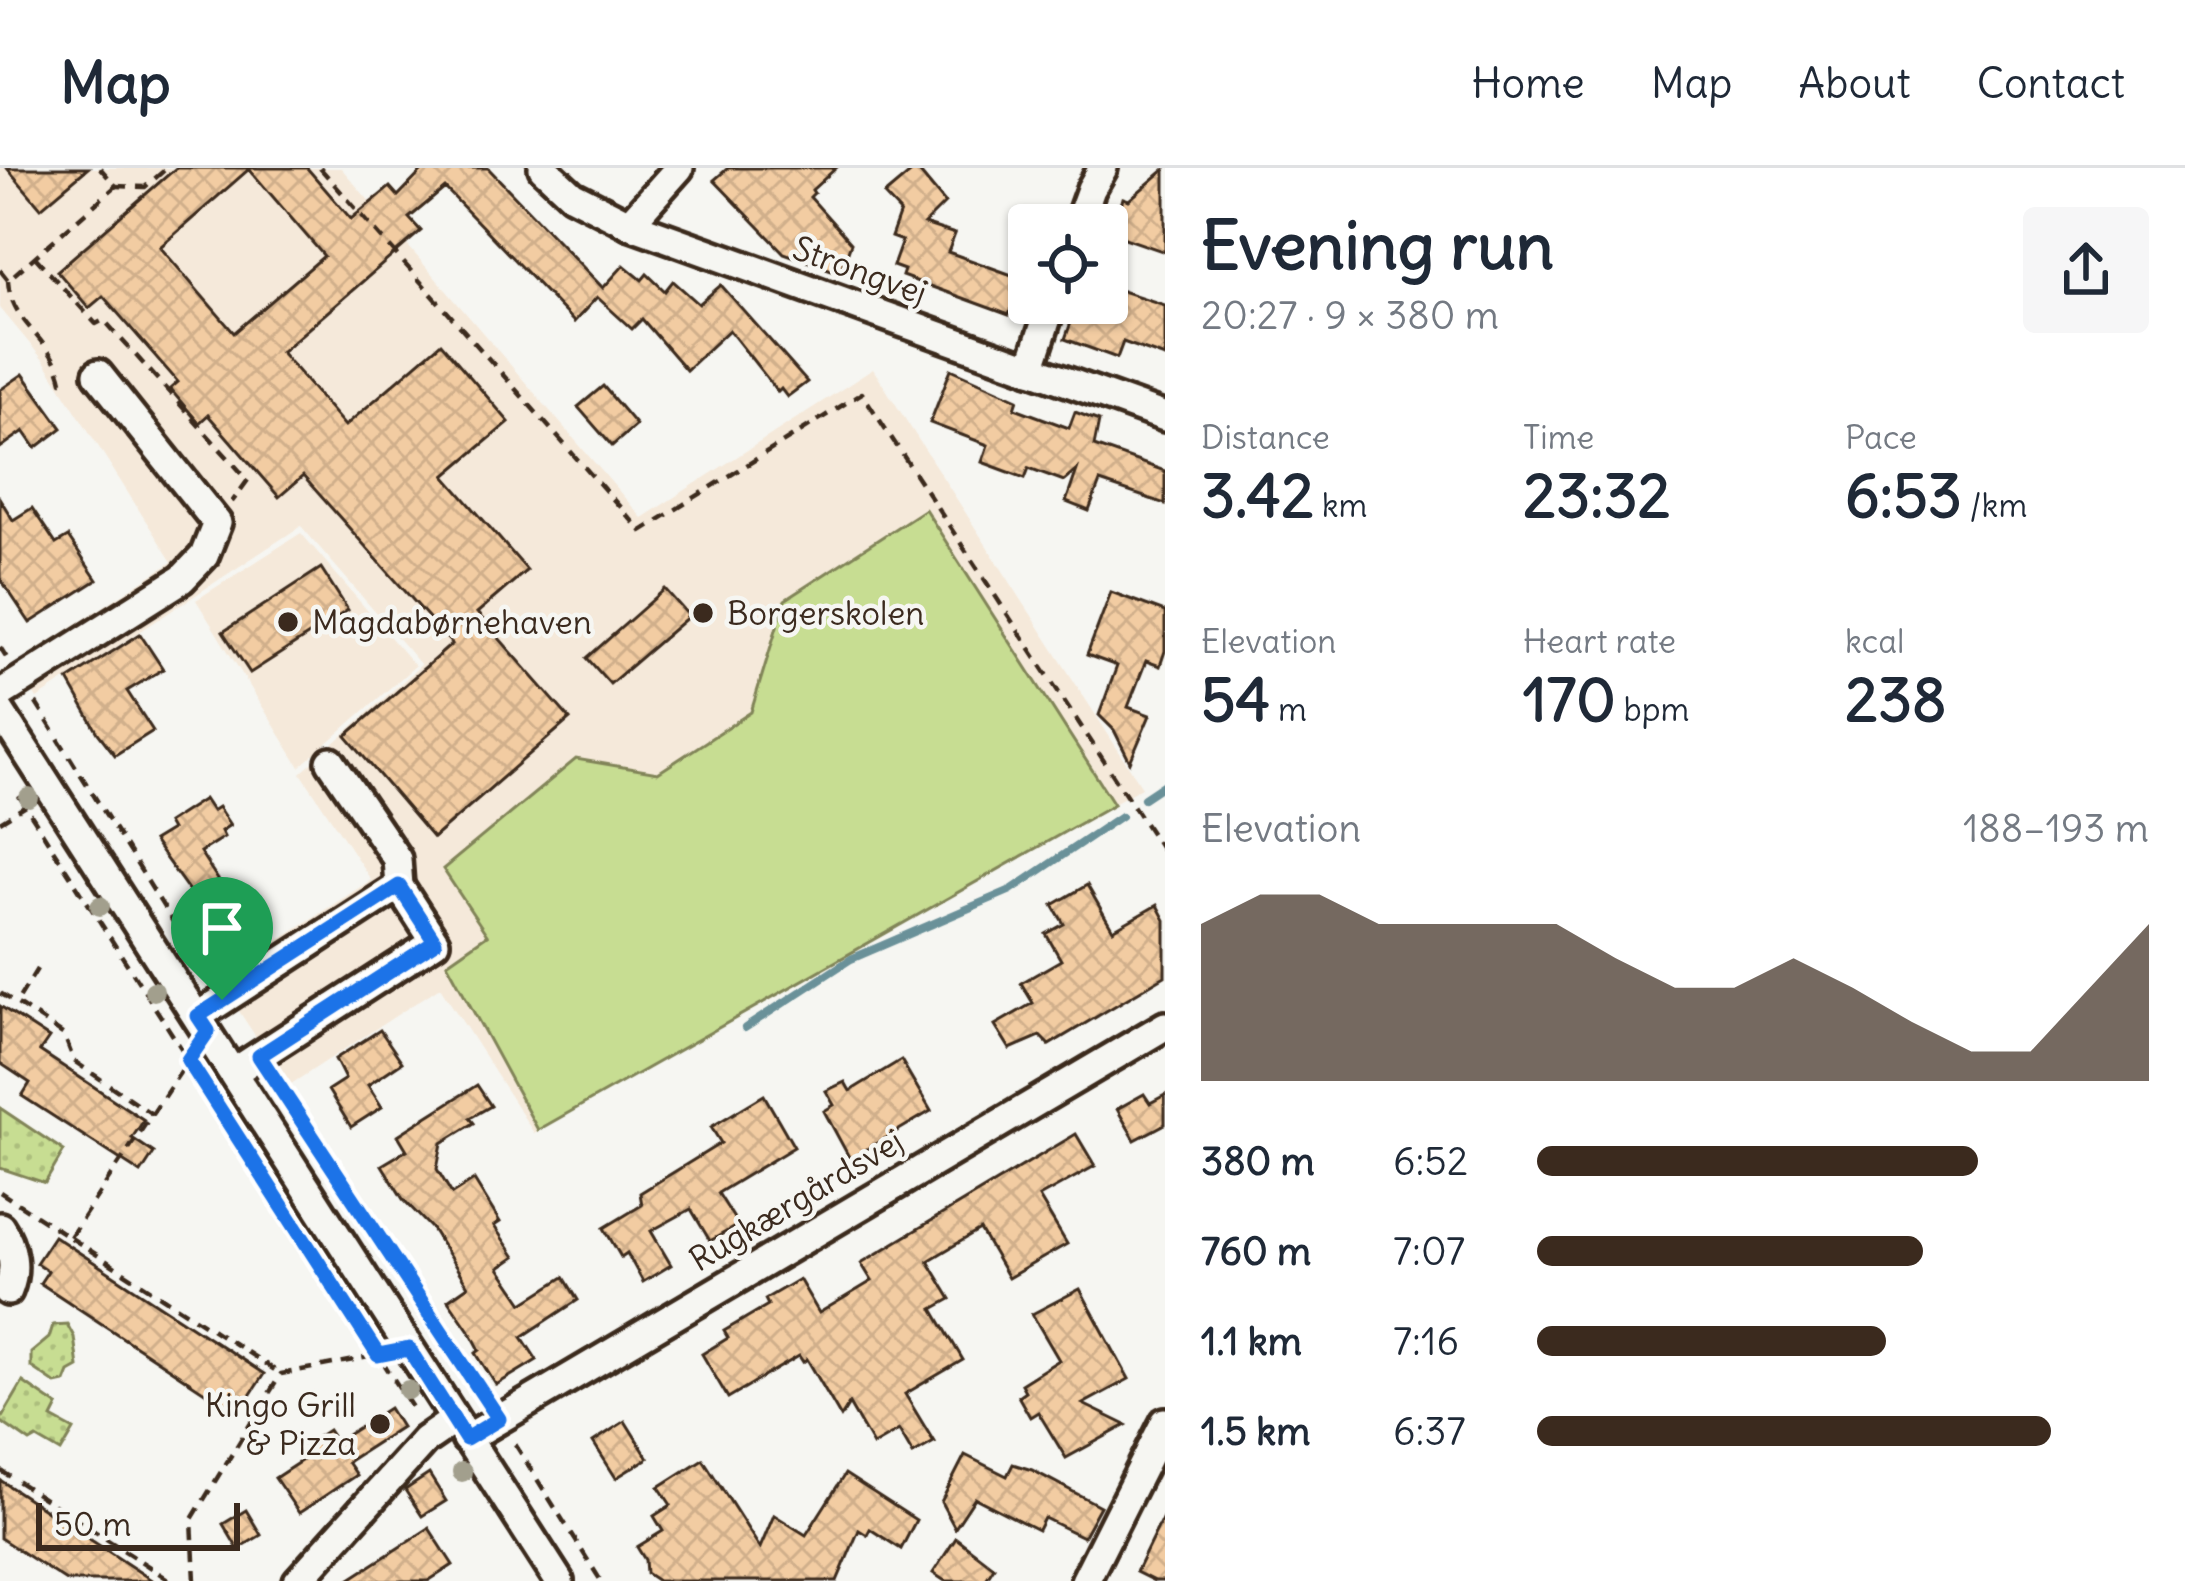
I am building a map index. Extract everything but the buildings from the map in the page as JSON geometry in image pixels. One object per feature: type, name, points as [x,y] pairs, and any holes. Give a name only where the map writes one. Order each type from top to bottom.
[{"type":"street","name":"Strongvej","points":[[543,168],[572,195],[629,224],[1165,417]]},
{"type":"street","points":[[629,224],[679,168]]},
{"type":"street","points":[[1085,204],[1103,168]]},
{"type":"street","points":[[1030,369],[1045,324]]},
{"type":"street","points":[[11,687],[182,579],[204,556],[217,523],[98,374]]},
{"type":"street","points":[[0,711],[210,1016],[234,1072],[409,1349],[450,1432],[559,1581]]},
{"type":"street","points":[[234,1072],[435,942],[399,886],[397,859],[331,762]]},
{"type":"street","points":[[210,1016],[399,886]]},
{"type":"street","name":"Rugkærgårdsvej","points":[[298,1581],[450,1432],[499,1419],[1165,1026]]},
{"type":"street","points":[[0,1227],[13,1262],[8,1291]]},
{"type":"street","points":[[1085,1581],[1165,1422]]},
{"type":"path","points":[[100,168],[116,186]]},
{"type":"path","points":[[8,280],[116,186],[145,187],[167,168]]},
{"type":"path","points":[[320,168],[641,531],[862,393],[1165,854]]},
{"type":"path","points":[[35,257],[95,324],[104,320],[248,480],[217,523]]},
{"type":"path","points":[[0,271],[8,280],[9,301],[58,362],[62,381],[98,374]]},
{"type":"path","points":[[0,647],[11,687],[210,1016],[188,1060],[70,1237]]},
{"type":"path","points":[[12,783],[378,1355],[450,1432]]},
{"type":"path","points":[[0,822],[51,790]]},
{"type":"path","points":[[16,1003],[37,969]]},
{"type":"path","points":[[0,993],[64,1035],[74,1061],[152,1114]]},
{"type":"path","points":[[259,1056],[601,1581]]},
{"type":"path","points":[[0,1192],[281,1374],[409,1349]]},
{"type":"path","points":[[195,1581],[192,1519],[281,1374]]},
{"type":"path","points":[[0,1470],[172,1581]]},
{"type":"shaded area","name":"Borgerskolen","points":[[0,168],[341,168],[642,518],[873,369],[1142,787],[534,1133],[440,987],[288,1086],[218,979],[371,880],[301,773],[421,665],[301,526],[37,699],[15,664],[172,562],[44,361],[0,308]]},
{"type":"shaded area","points":[[301,533],[415,666],[300,767],[196,600]]},
{"type":"green space","points":[[925,509],[1114,804],[538,1130],[447,963],[487,935],[443,869],[576,759],[658,773],[751,712],[785,600]]},
{"type":"green space","points":[[0,1108],[64,1151],[45,1183],[0,1168]]},
{"type":"green space","points":[[67,1324],[78,1367],[65,1382],[56,1384],[31,1367],[31,1353],[49,1338],[53,1325]]},
{"type":"green space","points":[[23,1382],[58,1406],[52,1418],[74,1430],[61,1452],[37,1438],[30,1442],[0,1421]]},
{"type":"waterway","points":[[1144,798],[1165,784]]},
{"type":"waterway","points":[[745,1028],[851,959],[1011,890],[1121,816]]},
{"type":"place","name":"Borgerskolen","points":[[703,613]]},
{"type":"place","name":"Magdabørnehaven","points":[[288,622]]},
{"type":"place","name":"Kingo Grill & Pizza","points":[[380,1424]]},
{"type":"route","points":[[399,886],[435,942],[259,1056],[499,1419],[466,1439],[409,1349],[378,1355],[188,1060],[208,1031],[198,1016],[222,1000],[399,886]]}]
